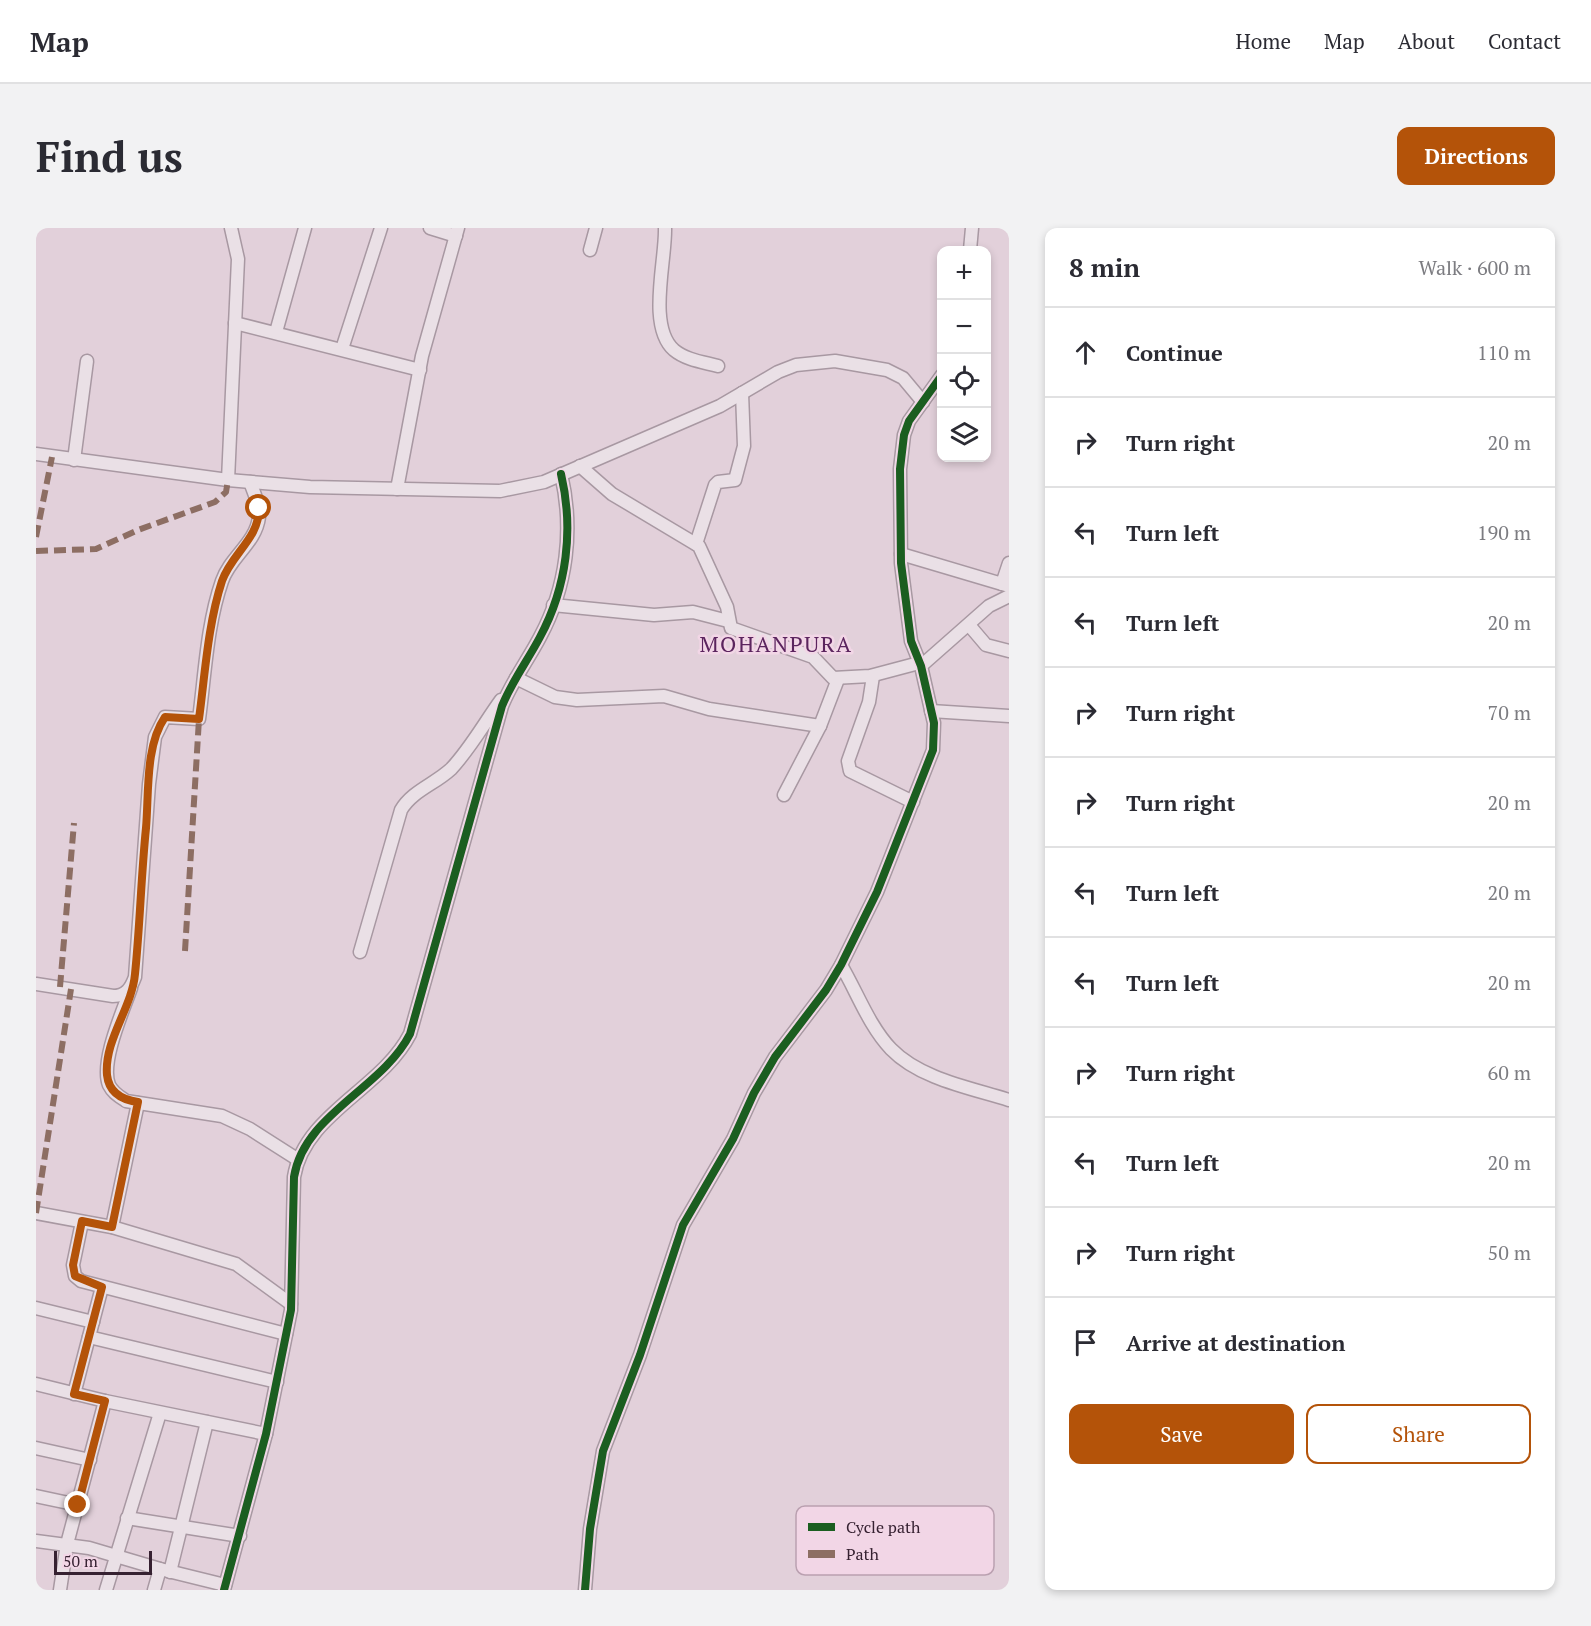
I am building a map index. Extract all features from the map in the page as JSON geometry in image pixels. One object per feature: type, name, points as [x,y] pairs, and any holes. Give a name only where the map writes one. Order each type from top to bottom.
[{"type":"street","points":[[228,480],[238,259],[231,228]]},
{"type":"street","points":[[276,332],[305,228]]},
{"type":"street","points":[[342,349],[381,228]]},
{"type":"street","points":[[397,489],[420,370],[457,232],[430,228]]},
{"type":"street","points":[[590,250],[596,228]]},
{"type":"street","points":[[664,228],[660,306],[662,333],[674,350],[688,358],[718,366]]},
{"type":"street","points":[[970,246],[972,228]]},
{"type":"street","points":[[235,323],[420,370]]},
{"type":"street","points":[[74,460],[87,361]]},
{"type":"street","points":[[36,454],[228,480],[310,487],[500,491],[544,482],[720,406],[796,365],[835,362],[887,369],[903,378],[923,402]]},
{"type":"street","points":[[585,1590],[590,1529],[603,1450],[640,1355],[683,1225],[733,1139],[775,1057],[842,965],[876,892],[933,750],[931,711],[920,665],[911,641],[901,554],[900,469],[904,435],[909,421],[937,382]]},
{"type":"street","points":[[696,544],[714,485],[718,482],[735,480],[743,458],[742,393]]},
{"type":"street","points":[[580,466],[612,494],[696,544],[703,552],[727,607],[731,628],[813,657],[827,674],[838,679],[873,676],[920,665],[994,602],[1009,596]]},
{"type":"street","points":[[360,952],[401,810],[411,797],[440,779],[454,766],[512,684],[540,636],[554,605],[566,556],[569,527],[568,502],[561,474]]},
{"type":"street","points":[[250,482],[257,499],[259,518],[251,539],[232,561],[222,582],[199,719],[165,717],[155,737],[143,846],[135,977],[108,1060],[107,1075],[114,1093],[126,1101],[222,1116],[250,1129],[297,1159]]},
{"type":"street","points":[[901,554],[1006,585],[1009,563]]},
{"type":"street","points":[[554,605],[654,615],[693,612],[728,621]]},
{"type":"street","points":[[969,625],[986,645],[1009,651]]},
{"type":"street","points":[[873,676],[868,702],[848,761],[850,771],[913,802]]},
{"type":"street","points":[[784,795],[820,726],[838,679]]},
{"type":"street","points":[[512,684],[555,697],[577,700],[664,696],[709,709],[820,726]]},
{"type":"street","points":[[36,1541],[68,1544],[116,1554],[165,1571],[225,1587],[266,1434],[286,1334],[291,1304],[294,1177],[297,1159],[306,1143],[392,1061],[410,1034],[512,684]]},
{"type":"street","points":[[931,711],[1009,716]]},
{"type":"street","points":[[842,965],[879,1034],[902,1058],[944,1079],[1009,1100]]},
{"type":"street","points":[[36,984],[113,996],[121,996],[131,987]]},
{"type":"street","points":[[112,1227],[138,1102]]},
{"type":"street","points":[[36,1213],[112,1227],[236,1264],[291,1304]]},
{"type":"street","points":[[82,1221],[73,1270],[81,1281],[102,1287],[113,1287],[286,1334]]},
{"type":"street","points":[[74,1394],[102,1287]]},
{"type":"street","points":[[36,1308],[93,1322]]},
{"type":"street","points":[[89,1337],[277,1382]]},
{"type":"street","points":[[36,1384],[160,1413],[266,1434]]},
{"type":"street","points":[[60,1590],[68,1544],[105,1401]]},
{"type":"street","points":[[106,1590],[160,1413]]},
{"type":"street","points":[[154,1590],[165,1571],[183,1528],[207,1422]]},
{"type":"street","points":[[36,1448],[90,1460]]},
{"type":"street","points":[[36,1496],[78,1505]]},
{"type":"street","points":[[127,1518],[240,1536]]},
{"type":"marked path","points":[[36,537],[52,457]]},
{"type":"marked path","points":[[36,551],[96,549],[138,530],[215,502],[226,492],[228,480]]},
{"type":"marked path","points":[[185,951],[199,719]]},
{"type":"marked path","points":[[60,987],[74,823]]},
{"type":"marked path","points":[[36,1213],[71,989]]},
{"type":"cycle path","points":[[585,1590],[590,1529],[603,1451],[640,1355],[683,1225],[733,1139],[754,1093],[775,1057],[826,990],[841,965],[877,892],[933,750],[934,723],[921,666],[911,641],[901,563],[900,469],[904,435],[909,421],[937,382]]},
{"type":"cycle path","points":[[224,1590],[266,1434],[291,1310],[294,1177],[301,1155],[312,1136],[381,1071],[410,1034],[502,706],[549,618],[562,578],[566,557],[567,516],[561,474]]},
{"type":"district","name":"MOHANPURA","points":[[776,643]]},
{"type":"route","points":[[78,1505],[105,1401],[74,1394],[102,1287],[81,1281],[75,1276],[73,1265],[82,1221],[112,1227],[138,1102],[126,1101],[114,1093],[107,1075],[108,1060],[135,977],[143,846],[155,737],[165,717],[199,719],[222,582],[226,570],[251,539],[256,529],[259,508]]}]
